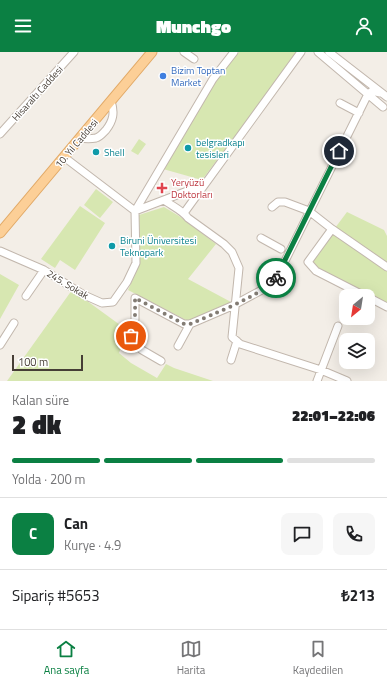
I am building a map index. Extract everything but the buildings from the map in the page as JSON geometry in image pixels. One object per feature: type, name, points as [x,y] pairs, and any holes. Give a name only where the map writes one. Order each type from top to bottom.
[{"type":"main road","name":"10. Yıl Caddesi","points":[[0,226],[146,52]]},
{"type":"main road","name":"10. Yıl Caddesi","points":[[0,233],[152,52]]},
{"type":"street","name":"Hisaraltı Caddesi","points":[[0,134],[74,52]]},
{"type":"street","points":[[184,52],[194,59]]},
{"type":"street","points":[[134,212],[213,79],[234,52]]},
{"type":"street","points":[[184,213],[301,52]]},
{"type":"street","points":[[318,52],[385,109]]},
{"type":"street","points":[[329,52],[387,97],[383,102],[385,109]]},
{"type":"street","points":[[162,361],[142,350],[130,341],[135,319],[135,298],[184,324],[190,324],[235,304],[271,285],[278,275],[368,94],[372,91],[380,93]]},
{"type":"street","points":[[80,138],[97,138],[106,130],[112,121],[113,108],[111,101]]},
{"type":"street","points":[[340,103],[359,113]]},
{"type":"street","points":[[64,157],[134,212]]},
{"type":"street","points":[[134,212],[203,185]]},
{"type":"street","points":[[164,200],[184,213],[188,218],[224,244],[232,252],[239,268],[232,337],[240,344],[321,370],[347,381]]},
{"type":"street","points":[[272,207],[278,202],[285,202],[309,212],[387,267]]},
{"type":"street","name":"245. Sokak","points":[[0,251],[44,270],[84,295],[102,303],[113,302],[127,282],[136,263],[134,212]]},
{"type":"street","points":[[332,229],[308,262],[316,271],[351,289]]},
{"type":"street","points":[[261,238],[281,249]]},
{"type":"street","points":[[26,296],[44,270]]},
{"type":"street","points":[[375,301],[387,307]]},
{"type":"street","points":[[0,345],[14,323]]},
{"type":"street","points":[[178,346],[190,324]]},
{"type":"street","points":[[317,381],[338,326]]},
{"type":"street","points":[[231,360],[237,341]]},
{"type":"green space","points":[[239,52],[298,52],[202,180],[163,169],[213,84]]},
{"type":"green space","points":[[139,139],[146,144],[138,155],[131,151]]},
{"type":"green space","points":[[96,189],[113,202],[100,218],[84,205]]},
{"type":"green space","points":[[80,206],[105,223],[75,270],[60,260],[55,268],[41,259]]},
{"type":"green space","points":[[164,207],[179,216],[216,244],[188,279],[231,302],[188,321],[128,290],[140,263],[139,215]]},
{"type":"green space","points":[[347,212],[384,230],[387,236],[387,263],[335,228]]},
{"type":"green space","points":[[332,233],[387,269],[387,304],[375,298],[375,289],[357,289],[318,269],[311,261]]},
{"type":"green space","points":[[0,274],[19,285],[0,319]]},
{"type":"green space","points":[[72,290],[127,330],[119,353],[131,363],[157,378],[166,364],[213,381],[7,381]]},
{"type":"way so far","points":[[131,336],[135,319],[135,298],[184,324],[190,324],[232,306],[271,285],[276,278]]},
{"type":"place","name":"Bizim Toptan Market","points":[[163,76]]},
{"type":"place","name":"belgradkapı tesisleri","points":[[188,148]]},
{"type":"place","name":"Shell","points":[[96,152]]},
{"type":"place","name":"Yeryüzü Doktorları","points":[[162,188]]},
{"type":"place","name":"Biruni Üniversitesi Teknopark","points":[[112,246]]},
{"type":"route","points":[[276,278],[339,151]]}]
